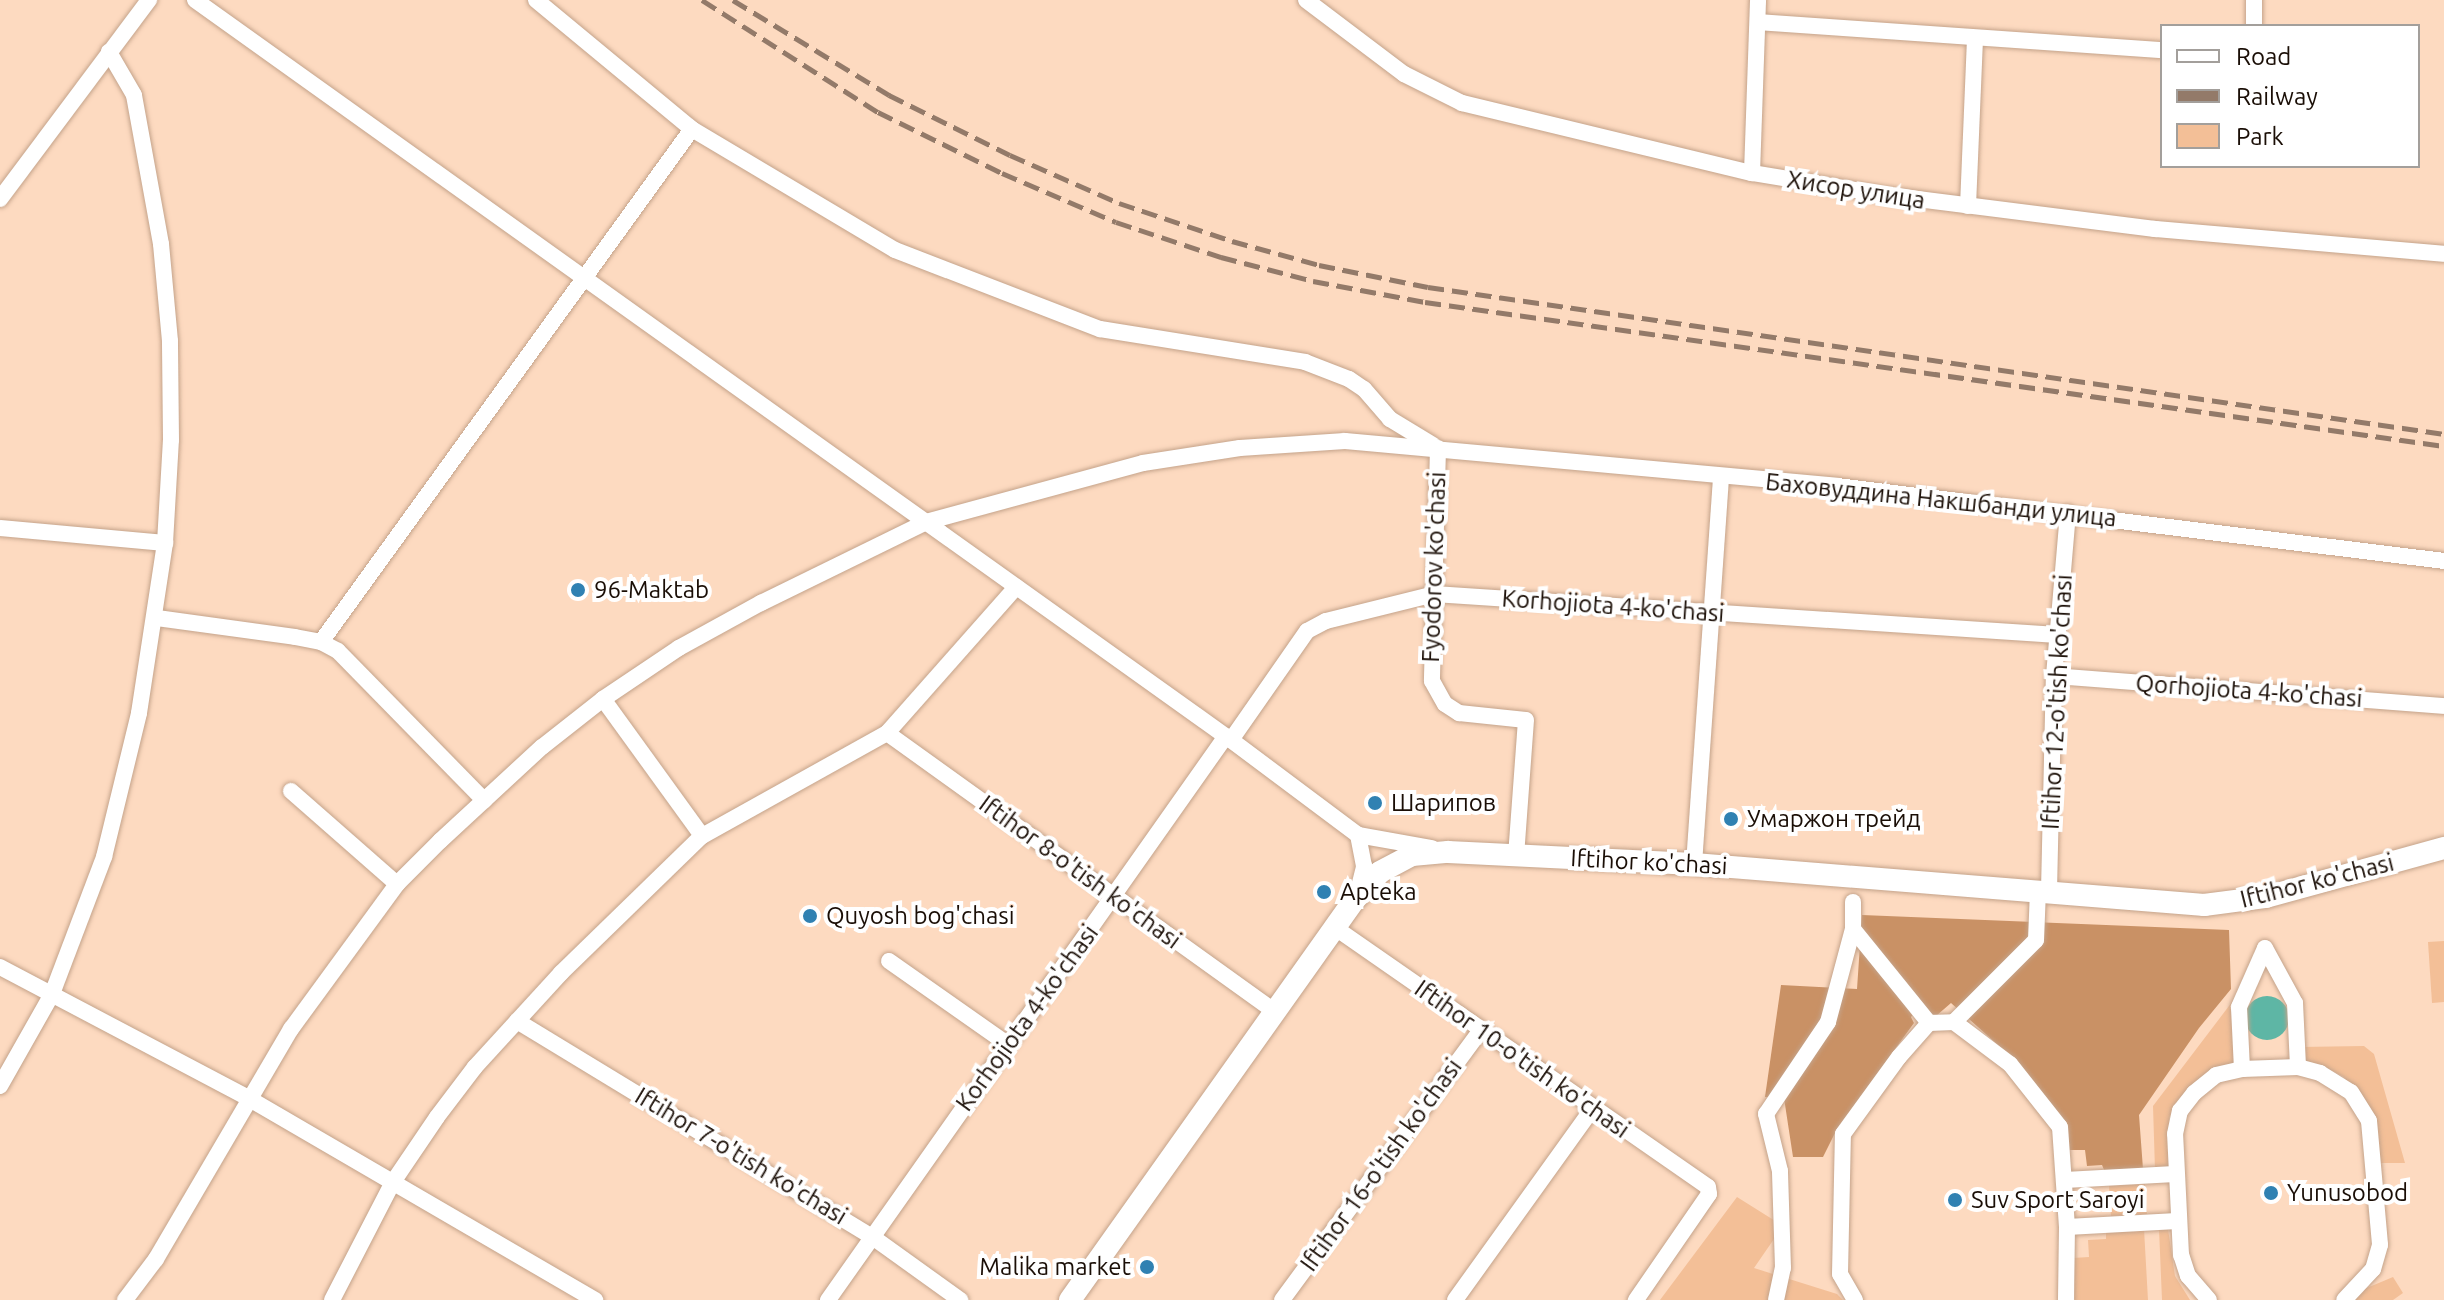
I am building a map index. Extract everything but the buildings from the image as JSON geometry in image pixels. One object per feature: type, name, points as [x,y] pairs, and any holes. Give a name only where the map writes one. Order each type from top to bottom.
[{"type":"main road","name":"Iftihor ko'chasi","points":[[1070,1300],[1356,898],[1395,861],[1412,855],[1448,852],[1694,864],[2175,904],[2237,903],[2444,848]]},
{"type":"street","points":[[0,199],[149,0]]},
{"type":"street","points":[[195,0],[1228,738],[1358,835],[1448,852]]},
{"type":"street","points":[[536,0],[692,129],[895,250],[1100,329],[1305,362],[1349,379],[1364,389],[1390,419],[1438,448]]},
{"type":"street","name":"Хисор улица","points":[[1306,0],[1404,74],[1462,103],[1752,173],[1968,206],[2296,243],[2444,254]]},
{"type":"street","points":[[1752,173],[1758,0]]},
{"type":"street","points":[[2254,0],[2254,24]]},
{"type":"street","points":[[1758,22],[2160,50]]},
{"type":"street","points":[[1968,206],[1975,38]]},
{"type":"street","points":[[0,1086],[52,994],[89,903],[117,809],[157,618],[165,543],[171,383],[161,244],[134,95],[109,52]]},
{"type":"street","points":[[321,642],[692,129]]},
{"type":"street","name":"Баховуддина Накшбанди улица","points":[[125,1300],[156,1259],[291,1029],[397,884],[542,747],[603,699],[719,625],[926,522],[1143,463],[1240,448],[1345,441],[1837,486],[2444,561]]},
{"type":"street","name":"Fyodorov ko'chasi","points":[[1438,448],[1430,669],[1436,692],[1445,704],[1459,713],[1479,718],[1526,720],[1516,855]]},
{"type":"street","points":[[1694,864],[1721,477]]},
{"type":"street","name":"Iftihor 12-o'tish ko'chasi","points":[[1954,1022],[2036,940],[2044,891],[2054,676],[2068,513]]},
{"type":"street","points":[[0,528],[165,543]]},
{"type":"street","points":[[332,1300],[393,1182],[437,1117],[517,1021],[608,926],[702,836],[887,733],[1016,587]]},
{"type":"street","name":"Korhojiota 4-ko'chasi","points":[[828,1300],[1007,1044],[1307,631],[1336,618],[1434,594],[2058,635]]},
{"type":"street","points":[[157,618],[321,642],[352,662],[484,800]]},
{"type":"street","name":"Qorhojiota 4-ko'chasi","points":[[2054,676],[2444,706]]},
{"type":"street","points":[[603,699],[702,836]]},
{"type":"street","name":"Iftihor 8-o'tish ko'chasi","points":[[887,733],[1274,1011]]},
{"type":"street","points":[[291,791],[397,884]]},
{"type":"street","points":[[1356,898],[1364,866],[1358,835]]},
{"type":"street","points":[[1776,1300],[1783,1268],[1780,1171],[1766,1114],[1828,1022],[1853,929],[1853,902]]},
{"type":"street","name":"Iftihor 10-o'tish ko'chasi","points":[[1334,927],[1710,1190],[1636,1300]]},
{"type":"street","points":[[1853,929],[1929,1023]]},
{"type":"street","points":[[2242,1069],[2239,1007],[2265,948],[2295,1003],[2298,1067]]},
{"type":"street","points":[[889,961],[1007,1044]]},
{"type":"street","points":[[0,967],[248,1098],[595,1300]]},
{"type":"street","name":"Iftihor 7-o'tish ko'chasi","points":[[517,1021],[871,1236],[960,1300]]},
{"type":"street","points":[[1855,1300],[1840,1274],[1843,1134],[1899,1057],[1929,1023],[1954,1022],[2010,1064],[2060,1127],[2067,1227],[2066,1300]]},
{"type":"street","name":"Iftihor 16-o'tish ko'chasi","points":[[1282,1300],[1481,1030]]},
{"type":"street","points":[[2209,1300],[2188,1276],[2181,1255],[2175,1174],[2175,1134],[2180,1111],[2216,1075],[2242,1069],[2298,1067],[2337,1080],[2351,1092],[2369,1121],[2380,1245],[2373,1269],[2344,1300]]},
{"type":"street","points":[[1455,1300],[1592,1109]]},
{"type":"street","points":[[2065,1180],[2175,1174]]},
{"type":"street","points":[[2067,1227],[2177,1221]]},
{"type":"green space","points":[[2444,941],[2444,1002],[2432,1003],[2428,942]]},
{"type":"green space","points":[[2232,1002],[2236,1066],[2173,1110],[2169,1118],[2173,1162],[2170,1168],[2155,1170],[2153,1106]]},
{"type":"green space","points":[[2364,1046],[2374,1054],[2405,1163],[2377,1163],[2353,1089],[2344,1077],[2331,1070],[2300,1063],[2299,1047]]},
{"type":"green space","points":[[2145,1184],[2147,1214],[2111,1216],[2109,1186]]},
{"type":"green space","points":[[1737,1197],[1783,1226],[1754,1268],[1837,1294],[1843,1300],[1660,1300]]},
{"type":"green space","points":[[2144,1229],[2148,1300],[2075,1300],[2073,1258],[2089,1257],[2088,1240],[2106,1239],[2106,1232]]},
{"type":"green space","points":[[2159,1229],[2168,1229],[2175,1276],[2190,1300],[2162,1300]]},
{"type":"green space","points":[[2393,1277],[2403,1293],[2393,1300],[2353,1300],[2362,1290]]},
{"type":"shaded area","points":[[1862,915],[2229,930],[2231,989],[2199,1028],[2139,1115],[2143,1169],[2105,1172],[2102,1165],[2087,1166],[2085,1150],[2068,1150],[2063,1123],[1997,1044],[1951,1003],[1936,1016],[1919,1007],[1911,1017],[1914,1023],[1838,1127],[1823,1157],[1793,1157],[1784,1098],[1765,1097],[1781,985],[1857,989]]},
{"type":"water","points":[[2267,996],[2283,1002],[2289,1018],[2283,1034],[2267,1040],[2251,1034],[2245,1018],[2251,1002]]},
{"type":"railway","points":[[702,0],[878,112],[1002,173],[1116,222],[1221,257],[1313,281],[1425,302],[2444,446]]},
{"type":"railway","points":[[733,0],[889,95],[1010,155],[1119,203],[1232,241],[1319,265],[1428,287],[2444,434]]},
{"type":"place","name":"96-Maktab","points":[[578,590]]},
{"type":"place","name":"Шарипов","points":[[1375,803]]},
{"type":"place","name":"Умаржон трейд","points":[[1731,819]]},
{"type":"place","name":"Apteka","points":[[1324,892]]},
{"type":"place","name":"Quyosh bog'chasi","points":[[810,916]]},
{"type":"place","name":"Yunusobod","points":[[2271,1193]]},
{"type":"place","name":"Suv Sport Saroyi","points":[[1955,1200]]},
{"type":"place","name":"Malika market","points":[[1147,1267]]}]
